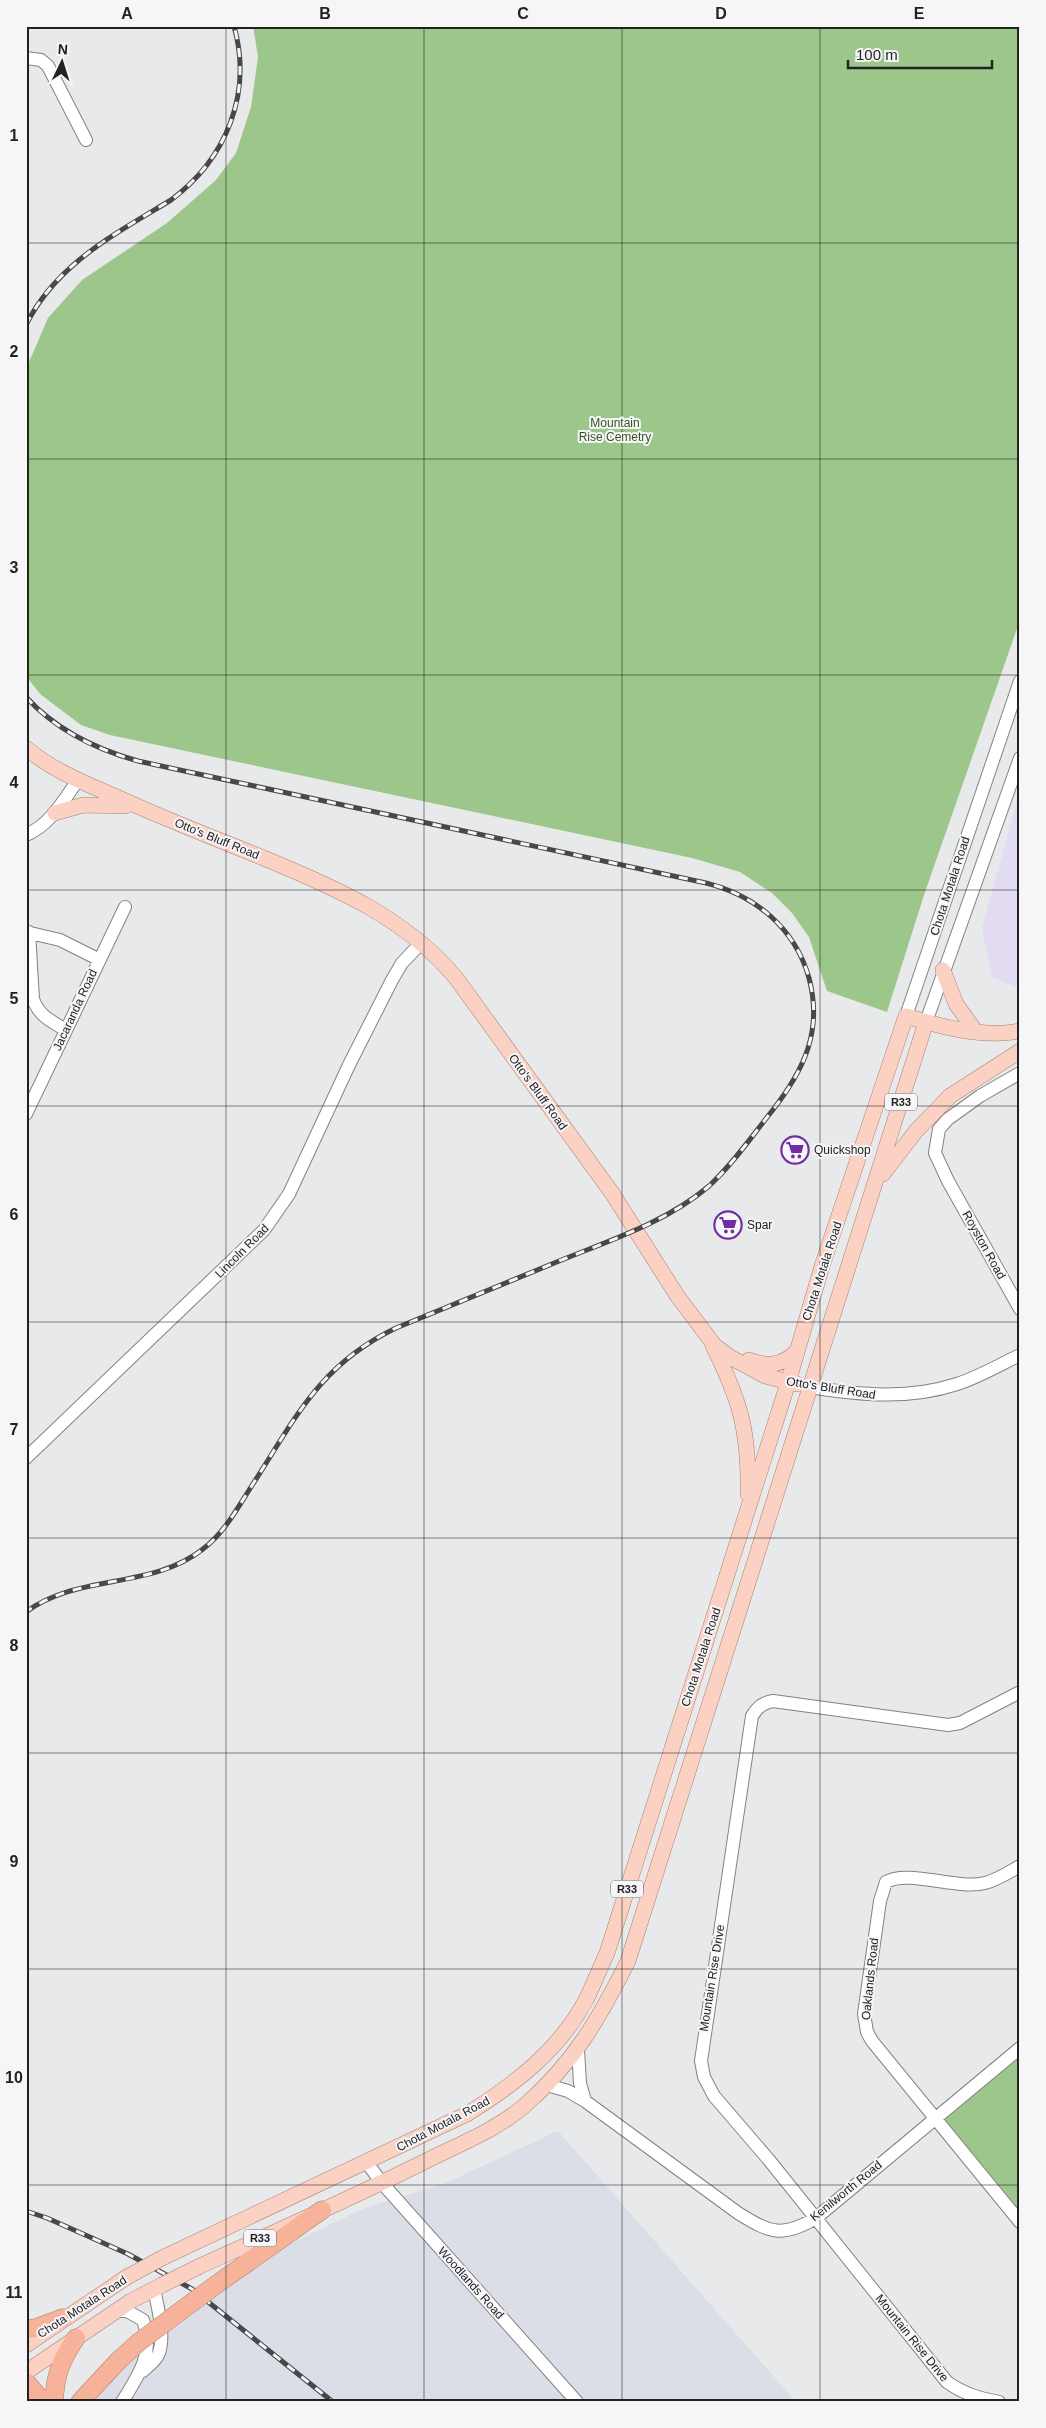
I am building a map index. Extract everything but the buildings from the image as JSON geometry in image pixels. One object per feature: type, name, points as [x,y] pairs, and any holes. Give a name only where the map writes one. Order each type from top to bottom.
[{"type":"highway","points":[[81,2400],[139,2342],[322,2210]]},
{"type":"highway","points":[[26,2329],[36,2328],[64,2318]]},
{"type":"highway","points":[[54,2402],[57,2376],[62,2358],[76,2338]]},
{"type":"highway","points":[[26,2382],[43,2402]]},
{"type":"main road","name":"Otto's Bluff Road","points":[[26,748],[52,766],[78,780],[321,881],[360,900],[421,943],[443,962],[456,978],[612,1193],[678,1297],[712,1342],[746,1366],[766,1376],[810,1387]]},
{"type":"main road","points":[[55,813],[83,805],[98,804],[142,808]]},
{"type":"main road","points":[[943,970],[956,1004],[976,1032]]},
{"type":"main road","points":[[906,1016],[976,1032],[997,1034],[1020,1031]]},
{"type":"main road","name":"Chota Motala Road","points":[[26,2345],[127,2277],[162,2258],[367,2163],[467,2114],[507,2089],[541,2060],[586,2000],[607,1952],[748,1511],[822,1266],[906,1016]]},
{"type":"main road","name":"Chota Motala Road","points":[[26,2372],[117,2311],[158,2287],[382,2183],[490,2129],[521,2108],[547,2085],[578,2050],[600,2016],[628,1961],[926,1022]]},
{"type":"main road","points":[[876,1182],[916,1131],[950,1096],[1020,1051]]},
{"type":"main road","points":[[712,1342],[736,1356],[764,1365],[783,1362],[797,1351]]},
{"type":"main road","points":[[712,1342],[736,1393],[742,1411],[749,1469],[748,1511]]},
{"type":"street","points":[[26,58],[41,60],[48,66],[86,140]]},
{"type":"street","name":"Chota Motala Road","points":[[906,1016],[1020,681]]},
{"type":"street","name":"Chota Motala Road","points":[[926,1022],[1020,758]]},
{"type":"street","points":[[26,835],[43,825],[55,813],[78,780]]},
{"type":"street","name":"Jacaranda Road","points":[[26,1114],[98,959],[125,907]]},
{"type":"street","points":[[66,1030],[43,1016],[36,1009],[33,998],[28,932],[60,940],[98,959]]},
{"type":"street","name":"Lincoln Road","points":[[26,1458],[264,1230],[289,1194],[349,1065],[392,980],[402,963],[421,943]]},
{"type":"street","name":"Royston Road","points":[[1020,1073],[980,1096],[948,1119],[939,1129],[936,1142],[936,1152],[948,1181],[1020,1310]]},
{"type":"street","name":"Otto's Bluff Road","points":[[810,1387],[873,1395],[923,1393],[958,1384],[1019,1356]]},
{"type":"street","name":"Mountain Rise Drive","points":[[999,2402],[973,2397],[961,2392],[947,2382],[816,2218],[714,2096],[704,2077],[701,2061],[752,1716],[763,1703],[773,1701],[948,1725],[960,1723],[1020,1692]]},
{"type":"street","name":"Oaklands Road","points":[[1020,1866],[984,1883],[960,1885],[900,1878],[886,1882],[882,1888],[864,2023],[872,2041],[1020,2222]]},
{"type":"street","name":"Kenilworth Road","points":[[547,2085],[568,2091],[585,2101],[674,2168],[761,2227],[774,2232],[786,2232],[816,2218],[935,2116],[1020,2048]]},
{"type":"street","points":[[578,2050],[580,2084],[585,2101]]},
{"type":"street","name":"Woodlands Road","points":[[367,2163],[382,2183],[576,2402]]},
{"type":"street","points":[[122,2402],[141,2373],[156,2359],[160,2345],[158,2287]]},
{"type":"street","points":[[117,2311],[134,2314],[143,2320],[147,2352],[141,2373]]},
{"type":"shaded area","points":[[1020,790],[1020,989],[992,977],[982,928]]},
{"type":"shaded area","points":[[558,2131],[796,2402],[92,2402],[127,2363],[275,2251],[365,2208],[446,2183]]},
{"type":"green space","name":"Mountain Rise Cemetry","points":[[253,26],[1020,26],[1020,620],[924,895],[887,1012],[827,991],[809,937],[792,913],[772,893],[740,872],[692,858],[110,735],[81,725],[40,694],[26,676],[26,369],[48,318],[82,280],[167,223],[216,180],[236,153],[251,107],[258,57]]},
{"type":"green space","points":[[1020,2051],[1020,2220],[942,2119]]},
{"type":"railway","points":[[26,325],[53,285],[70,268],[108,238],[171,200],[190,184],[207,165],[220,145],[230,123],[237,100],[240,76],[239,51],[234,26]]},
{"type":"railway","points":[[26,697],[63,729],[107,751],[138,761],[724,888],[741,896],[771,916],[794,944],[803,960],[809,978],[814,1015],[808,1049],[793,1080],[742,1150],[709,1186],[676,1209],[640,1228],[396,1328],[369,1343],[347,1359],[311,1396],[281,1439],[230,1520],[211,1543],[183,1562],[161,1571],[69,1591],[47,1600],[26,1612]]},
{"type":"railway","points":[[26,2211],[47,2218],[128,2254],[192,2289],[333,2402]]},
{"type":"place","name":"Quickshop","points":[[795,1150]]},
{"type":"place","name":"Spar","points":[[728,1225]]}]
